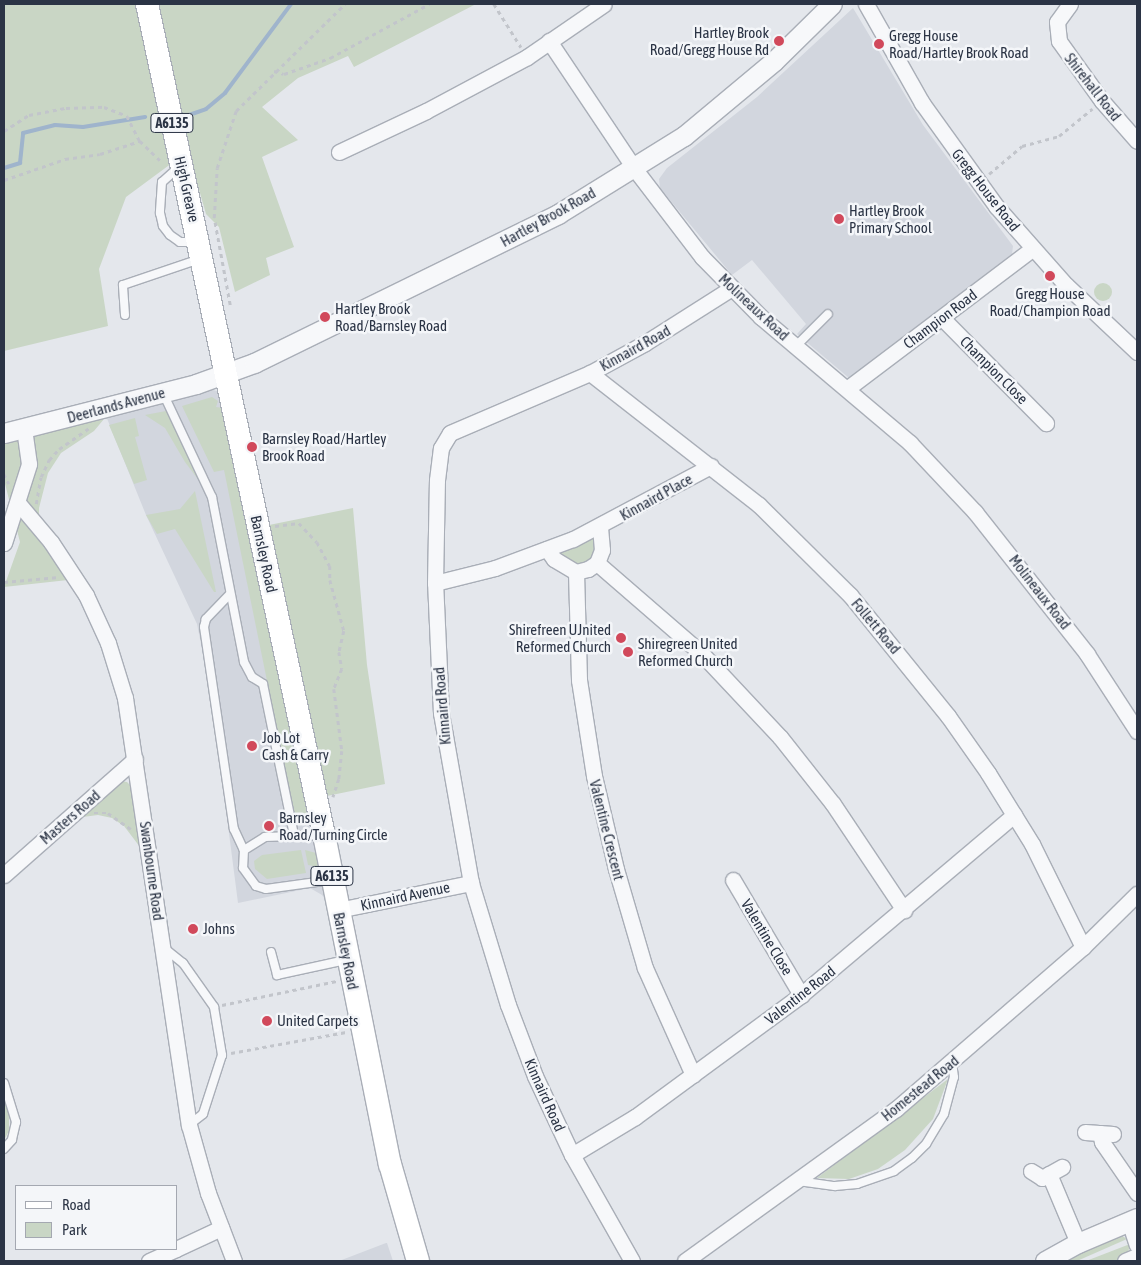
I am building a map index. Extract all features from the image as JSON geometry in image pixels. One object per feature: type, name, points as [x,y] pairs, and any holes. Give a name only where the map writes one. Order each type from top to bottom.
[{"type":"main road","name":"High Greave","points":[[147,4],[173,164],[200,251],[227,374]]},
{"type":"main road","name":"Barnsley Road","points":[[227,374],[324,835],[390,1164],[418,1261]]},
{"type":"street","points":[[340,152],[426,112],[526,57],[604,4]]},
{"type":"street","name":"Hartley Brook Road","points":[[227,374],[475,256],[558,214],[634,168],[684,136],[730,100],[832,4]]},
{"type":"street","name":"Gregg House Road","points":[[866,4],[903,72],[978,183],[1032,248],[1137,352]]},
{"type":"street","name":"Shirehall Road","points":[[1070,4],[1057,22],[1059,41],[1102,101],[1137,141]]},
{"type":"street","name":"Molineaux Road","points":[[549,41],[634,168],[730,288],[910,443],[975,512],[1087,654],[1137,731]]},
{"type":"street","name":"Champion Road","points":[[848,388],[1032,248]]},
{"type":"street","name":"Kinnaird Road","points":[[632,1261],[572,1155],[535,1076],[508,1005],[471,882],[441,713],[435,583],[437,480],[444,440],[458,428],[590,373],[698,311],[730,288]]},
{"type":"street","name":"Champion Close","points":[[942,318],[1046,423]]},
{"type":"street","name":"Follett Road","points":[[590,373],[759,505],[850,595],[948,716],[1014,815],[1059,894],[1083,947]]},
{"type":"street","name":"Deerlands Avenue","points":[[4,433],[164,393],[227,374]]},
{"type":"street","points":[[4,542],[19,504],[29,464],[24,428]]},
{"type":"street","name":"Kinnaird Place","points":[[435,583],[495,568],[547,549],[600,526],[711,466]]},
{"type":"street","name":"Swanbourne Road","points":[[19,504],[35,522],[74,575],[108,643],[125,698],[136,759],[189,1125],[221,1228],[234,1261]]},
{"type":"street","points":[[547,549],[554,559],[576,572],[596,563],[604,539],[600,526]]},
{"type":"street","points":[[596,563],[702,654],[773,729],[833,804],[904,910]]},
{"type":"street","name":"Valentine Crescent","points":[[576,572],[578,672],[594,776],[616,869],[645,968],[693,1075]]},
{"type":"street","name":"Masters Road","points":[[4,874],[136,759]]},
{"type":"street","name":"Valentine Road","points":[[572,1155],[634,1117],[802,995],[1014,815]]},
{"type":"street","name":"Valentine Close","points":[[733,880],[802,995]]},
{"type":"street","name":"Kinnaird Avenue","points":[[338,910],[471,882]]},
{"type":"street","name":"Homestead Road","points":[[685,1261],[798,1182],[952,1062],[1083,947],[1137,894]]},
{"type":"street","points":[[1099,1133],[1100,1138],[1137,1193]]},
{"type":"street","points":[[1031,1171],[1037,1178],[1056,1171],[1078,1243]]},
{"type":"street","points":[[1045,1261],[1078,1243],[1133,1219],[1137,1245]]},
{"type":"street","points":[[178,1248],[221,1228]]},
{"type":"street","points":[[149,1261],[174,1250]]},
{"type":"street","points":[[1124,1261],[1137,1256]]},
{"type":"lane","points":[[173,164],[172,170],[162,182],[160,213],[163,226],[170,235],[180,242],[200,251]]},
{"type":"lane","points":[[125,316],[123,285],[200,251]]},
{"type":"lane","points":[[796,346],[828,314]]},
{"type":"lane","points":[[164,393],[206,478],[244,662],[252,677],[263,684],[294,836]]},
{"type":"lane","points":[[230,594],[206,619],[204,627],[234,829],[244,850],[243,868],[247,878],[261,888],[332,880]]},
{"type":"lane","points":[[244,850],[265,837],[324,835]]},
{"type":"lane","points":[[163,947],[183,963],[214,1007],[222,1055],[203,1114],[189,1125]]},
{"type":"lane","points":[[271,952],[276,975],[350,969]]},
{"type":"lane","points":[[798,1182],[827,1185],[857,1184],[894,1171],[912,1158],[926,1144],[944,1114],[954,1077],[952,1062]]},
{"type":"lane","points":[[4,1083],[16,1122],[12,1140],[4,1150]]},
{"type":"path","points":[[216,209],[217,168],[236,112],[274,72],[345,4]]},
{"type":"path","points":[[274,72],[284,74],[330,58],[429,4]]},
{"type":"path","points":[[494,4],[526,57]]},
{"type":"path","points":[[978,183],[1022,146],[1059,136],[1102,101]]},
{"type":"path","points":[[4,131],[29,115],[66,108],[104,107],[127,116],[140,141],[173,164]]},
{"type":"path","points":[[4,180],[64,159],[100,154],[140,141]]},
{"type":"path","points":[[35,522],[41,477],[49,460],[59,449],[87,431],[105,408]]},
{"type":"path","points":[[260,531],[299,523],[311,534],[330,566],[330,580],[344,631],[340,652],[342,669],[334,689],[342,751],[339,779],[334,797],[317,805]]},
{"type":"path","points":[[4,582],[74,575]]},
{"type":"path","points":[[70,816],[108,813],[132,830]]},
{"type":"path","points":[[214,1007],[350,969]]},
{"type":"path","points":[[222,1055],[362,1029]]},
{"type":"shaded area","name":"Hartley Brook Primary School","points":[[853,8],[923,125],[1013,246],[1012,254],[849,378],[797,334],[806,324],[752,260],[732,275],[660,188],[659,179],[667,168],[757,97]]},
{"type":"shaded area","points":[[206,388],[220,392],[332,909],[322,895],[310,888],[238,903],[211,694],[197,624],[146,515],[106,416]]},
{"type":"shaded area","points":[[386,1243],[393,1261],[339,1261]]},
{"type":"green space","points":[[4,4],[136,4],[172,163],[126,197],[99,269],[108,326],[4,351]]},
{"type":"green space","points":[[156,4],[476,4],[354,67],[348,56],[298,78],[262,107],[298,140],[262,157],[294,247],[266,258],[270,275],[235,292],[219,227],[206,214],[188,151]]},
{"type":"green space","points":[[1103,283],[1109,286],[1112,292],[1109,298],[1103,301],[1097,298],[1094,292],[1097,286]]},
{"type":"green space","points":[[212,397],[218,401],[216,407],[223,408],[308,815],[303,820],[295,818],[224,470],[214,472],[182,406]]},
{"type":"green space","points":[[166,411],[202,480],[200,482],[185,462],[165,428],[145,415]]},
{"type":"green space","points":[[135,418],[139,436],[135,437],[147,480],[134,484],[109,425]]},
{"type":"green space","points":[[104,419],[94,431],[61,453],[48,473],[39,508],[39,536],[68,580],[4,587],[20,542],[4,480],[4,443]]},
{"type":"green space","points":[[195,491],[216,592],[214,592],[175,529],[157,534],[146,515],[180,509]]},
{"type":"green space","points":[[353,508],[367,665],[385,784],[327,796],[269,525]]},
{"type":"green space","points":[[598,531],[600,544],[587,564],[575,566],[555,550]]},
{"type":"green space","points":[[120,781],[127,782],[133,788],[140,847],[124,826],[112,818],[98,815],[75,818]]},
{"type":"green space","points":[[301,850],[306,873],[267,879],[255,869],[254,861],[262,855]]},
{"type":"green space","points":[[305,850],[316,853],[318,867],[308,865]]},
{"type":"green space","points":[[948,1079],[933,1119],[905,1150],[878,1169],[849,1179],[817,1178]]},
{"type":"green space","points":[[4,1094],[9,1116],[9,1131],[4,1140]]},
{"type":"green space","points":[[1119,1234],[1127,1239],[1077,1261],[1058,1261]]},
{"type":"green space","points":[[1130,1244],[1127,1257],[1116,1261],[1086,1261]]},
{"type":"waterway","points":[[189,115],[206,109],[225,93],[291,4]]},
{"type":"waterway","points":[[4,168],[20,163],[23,133],[55,125],[83,127],[145,117]]},
{"type":"place","name":"Hartley Brook Road/Gregg House Rd","points":[[779,41]]},
{"type":"place","name":"Gregg House Road/Hartley Brook Road","points":[[879,44]]},
{"type":"place","name":"Hartley Brook Primary School","points":[[839,219]]},
{"type":"place","name":"Gregg House Road/Champion Road","points":[[1050,276]]},
{"type":"place","name":"Hartley Brook Road/Barnsley Road","points":[[325,317]]},
{"type":"place","name":"Barnsley Road/Hartley Brook Road","points":[[252,447]]},
{"type":"place","name":"Shirefreen UJnited Reformed Church","points":[[621,638]]},
{"type":"place","name":"Shiregreen United Reformed Church","points":[[628,652]]},
{"type":"place","name":"Job Lot Cash & Carry","points":[[252,746]]},
{"type":"place","name":"Barnsley Road/Turning Circle","points":[[269,826]]},
{"type":"place","name":"Johns","points":[[193,929]]},
{"type":"place","name":"United Carpets","points":[[267,1021]]}]
